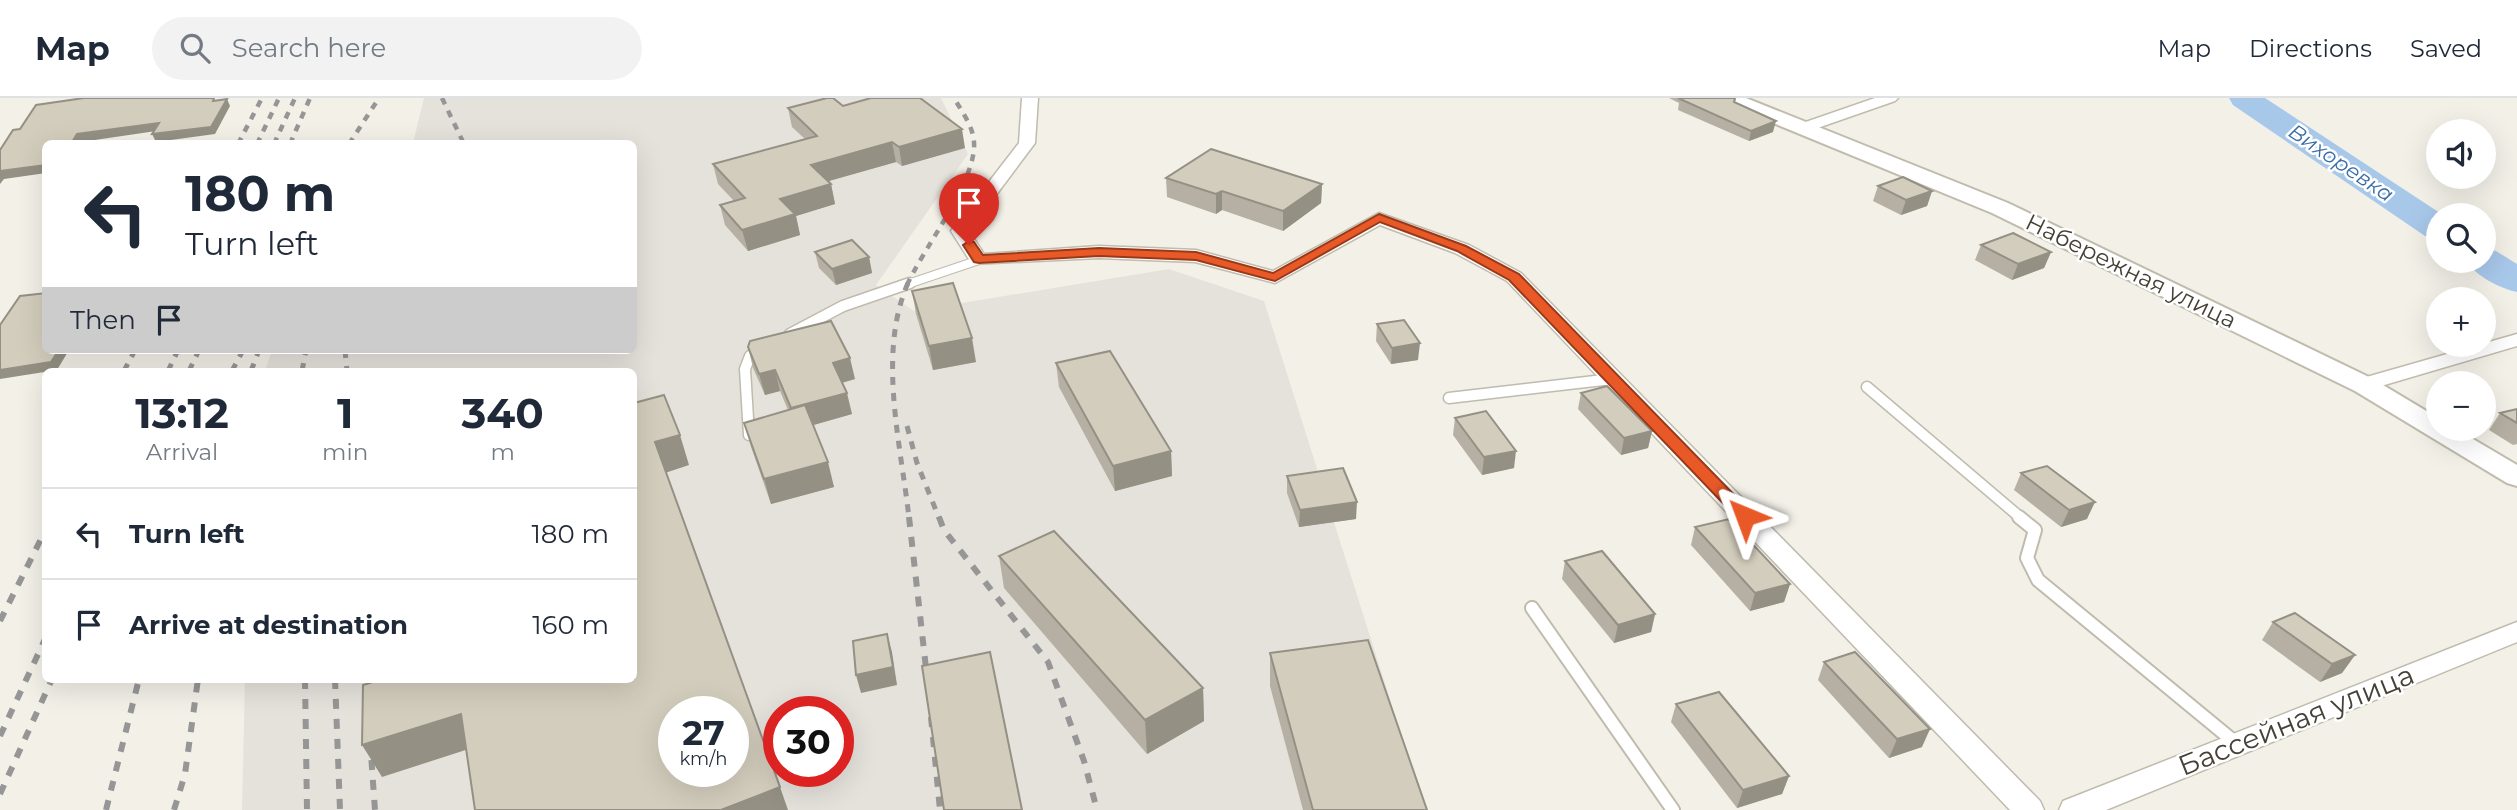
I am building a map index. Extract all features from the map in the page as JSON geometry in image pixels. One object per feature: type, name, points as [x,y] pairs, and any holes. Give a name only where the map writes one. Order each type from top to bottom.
[{"type":"street","points":[[1030,98],[1027,143],[960,231],[979,260],[1099,252],[1196,256],[1275,277],[1379,218],[1462,248],[1514,277],[2029,810]]},
{"type":"street","name":"Набережная улица","points":[[1729,98],[2000,208],[2364,385],[2517,477]]},
{"type":"street","points":[[1803,128],[1891,98]]},
{"type":"street","points":[[2364,385],[2517,340]]},
{"type":"street","name":"Бассейная улица","points":[[2074,810],[2517,631]]},
{"type":"lane","points":[[785,337],[843,306],[979,260]]},
{"type":"lane","points":[[750,440],[745,369],[750,356],[773,343]]},
{"type":"lane","points":[[1449,398],[1612,379]]},
{"type":"lane","points":[[1867,387],[2035,530],[2027,558],[2038,580],[2237,744]]},
{"type":"lane","points":[[1532,608],[1673,810]]},
{"type":"shaded area","points":[[424,98],[941,98],[968,154],[876,285],[914,311],[1169,269],[1264,301],[1425,810],[242,810],[245,683],[637,683],[637,368],[266,368],[271,354],[637,354],[637,140],[414,140]]},
{"type":"building","points":[[84,98],[227,99],[211,127],[152,134],[159,123],[77,134],[73,140],[42,140],[42,166],[0,171],[0,150],[13,130],[20,129],[36,105]]},
{"type":"building","points":[[833,98],[843,106],[871,98],[920,98],[962,129],[899,147],[892,142],[811,165],[831,184],[780,199],[795,214],[742,230],[720,205],[745,198],[713,164],[817,136],[788,108]]},
{"type":"building","points":[[1733,98],[1734,102],[1776,121],[1751,131],[1680,99]]},
{"type":"building","points":[[1211,149],[1322,184],[1283,211],[1222,191],[1216,194],[1166,178]]},
{"type":"building","points":[[1903,177],[1932,191],[1906,200],[1878,186]]},
{"type":"building","points":[[2013,233],[2051,252],[2018,264],[1981,245]]},
{"type":"building","points":[[852,240],[869,257],[832,269],[815,252]]},
{"type":"building","points":[[953,283],[972,338],[929,346],[912,291]]},
{"type":"building","points":[[42,293],[42,354],[56,354],[51,362],[0,370],[0,325],[20,296]]},
{"type":"building","points":[[1404,320],[1420,343],[1392,348],[1377,324]]},
{"type":"building","points":[[831,321],[850,358],[833,363],[847,393],[791,408],[775,370],[759,374],[748,347],[750,341]]},
{"type":"building","points":[[1110,351],[1171,451],[1113,466],[1056,363]]},
{"type":"building","points":[[1607,386],[1652,431],[1624,438],[1581,393]]},
{"type":"building","points":[[664,395],[680,435],[655,442],[747,696],[658,696],[658,787],[749,787],[749,701],[763,740],[763,787],[780,787],[721,810],[475,810],[461,714],[362,745],[363,685],[370,683],[637,683],[637,402]]},
{"type":"building","points":[[805,405],[828,462],[764,479],[744,423]]},
{"type":"building","points":[[2517,409],[2517,423],[2500,413]]},
{"type":"building","points":[[1486,411],[1516,451],[1484,457],[1455,418]]},
{"type":"building","points":[[2047,466],[2095,502],[2069,510],[2021,473]]},
{"type":"building","points":[[1343,468],[1357,502],[1300,510],[1287,476]]},
{"type":"building","points":[[1729,519],[1790,584],[1755,593],[1695,527]]},
{"type":"building","points":[[1054,531],[1203,688],[1145,720],[999,556]]},
{"type":"building","points":[[1602,551],[1655,614],[1618,625],[1565,561]]},
{"type":"building","points":[[2295,613],[2355,655],[2332,664],[2273,622]]},
{"type":"building","points":[[887,634],[893,667],[856,675],[853,641]]},
{"type":"building","points":[[1368,640],[1427,810],[1313,810],[1270,653]]},
{"type":"building","points":[[990,652],[1022,810],[944,810],[922,666]]},
{"type":"building","points":[[1855,652],[1930,729],[1897,739],[1824,662]]},
{"type":"building","points":[[1719,692],[1789,776],[1743,790],[1676,704]]},
{"type":"waterway","name":"Вихоревка","points":[[2244,98],[2426,220]]},
{"type":"waterway","name":"Вихоревка","points":[[2496,267],[2517,281]]},
{"type":"railway","points":[[240,140],[262,98]]},
{"type":"railway","points":[[259,140],[279,98]]},
{"type":"railway","points":[[276,140],[295,98]]},
{"type":"railway","points":[[292,140],[310,98]]},
{"type":"railway","points":[[352,140],[379,98]]},
{"type":"railway","points":[[442,98],[462,140]]},
{"type":"railway","points":[[908,283],[948,214],[973,158],[972,130],[954,98]]},
{"type":"railway","points":[[908,283],[899,310],[893,369],[897,430],[909,518]]},
{"type":"railway","points":[[126,368],[133,354]]},
{"type":"railway","points":[[169,368],[176,354]]},
{"type":"railway","points":[[190,368],[197,354]]},
{"type":"railway","points":[[234,368],[241,354]]},
{"type":"railway","points":[[252,368],[257,354]]},
{"type":"railway","points":[[303,368],[305,354]]},
{"type":"railway","points":[[345,354],[347,368]]},
{"type":"railway","points":[[907,426],[917,463],[939,518]]},
{"type":"railway","points":[[909,517],[928,686]]},
{"type":"railway","points":[[939,517],[944,530],[1048,662],[1084,761],[1097,810]]},
{"type":"railway","points":[[0,621],[42,537]]},
{"type":"railway","points":[[0,736],[42,646]]},
{"type":"railway","points":[[0,794],[50,683]]},
{"type":"railway","points":[[106,810],[138,683]]},
{"type":"railway","points":[[174,810],[185,774],[197,683]]},
{"type":"railway","points":[[305,683],[307,810]]},
{"type":"railway","points":[[335,683],[340,810]]},
{"type":"railway","points":[[931,717],[940,810]]},
{"type":"railway","points":[[370,740],[375,810]]},
{"type":"route","points":[[969,245],[979,260],[1099,252],[1196,256],[1275,277],[1379,218],[1462,248],[1514,277],[1745,516]]}]
